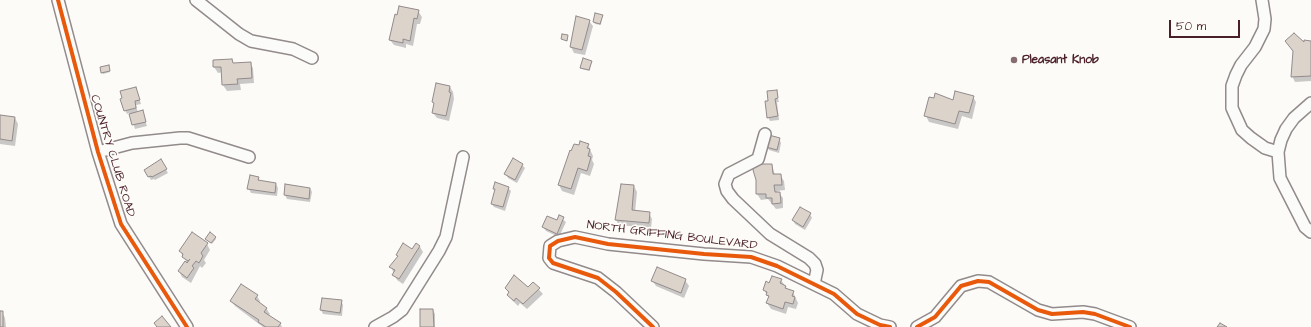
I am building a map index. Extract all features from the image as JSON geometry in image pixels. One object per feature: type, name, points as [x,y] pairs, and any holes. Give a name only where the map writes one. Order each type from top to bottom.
[{"type":"street","name":"COUNTRY CLUB ROAD","points":[[58,0],[98,152],[121,224],[187,327]]},
{"type":"street","points":[[196,0],[238,34],[251,41],[293,49],[312,58]]},
{"type":"street","points":[[1262,0],[1265,19],[1264,29],[1255,48],[1241,65],[1236,75],[1232,86],[1232,108],[1242,130],[1265,148],[1278,152]]},
{"type":"street","points":[[1311,104],[1294,118],[1286,129],[1278,152],[1280,178],[1305,227],[1311,232]]},
{"type":"street","points":[[765,134],[758,159],[729,174],[725,184],[727,191],[733,199],[770,234],[810,258],[815,264],[817,270],[814,284]]},
{"type":"street","points":[[98,152],[132,143],[188,138],[249,157]]},
{"type":"street","points":[[375,327],[402,310],[440,251],[446,237],[464,157]]},
{"type":"street","name":"NORTH GRIFFING BOULEVARD","points":[[653,327],[616,292],[598,278],[552,263],[549,258],[550,246],[558,241],[575,237],[608,244],[704,254],[751,257],[777,266],[834,294],[857,314],[880,325],[890,327]]},
{"type":"street","points":[[917,327],[935,317],[961,286],[978,281],[989,282],[1038,310],[1052,314],[1089,313],[1130,327]]},
{"type":"building","points":[[399,6],[419,10],[417,19],[414,18],[410,41],[403,39],[403,43],[389,40],[395,14],[397,15]]},
{"type":"building","points":[[595,13],[603,15],[600,24],[593,22]]},
{"type":"building","points":[[576,16],[590,20],[582,50],[570,47]]},
{"type":"building","points":[[1294,33],[1304,42],[1304,40],[1311,41],[1311,76],[1291,77],[1293,51],[1285,41]]},
{"type":"building","points":[[562,34],[568,35],[567,41],[561,39]]},
{"type":"building","points":[[583,58],[592,61],[589,70],[580,68]]},
{"type":"building","points":[[232,59],[233,63],[251,62],[252,78],[237,79],[238,84],[222,85],[221,67],[213,67],[213,60]]},
{"type":"building","points":[[109,65],[110,71],[101,73],[100,67]]},
{"type":"building","points":[[436,83],[450,86],[449,92],[451,93],[446,116],[432,113],[434,103],[432,102]]},
{"type":"building","points":[[136,87],[140,100],[135,101],[136,108],[124,111],[120,99],[122,98],[120,91]]},
{"type":"building","points":[[777,90],[778,98],[775,99],[778,116],[767,118],[765,101],[768,101],[767,91]]},
{"type":"building","points":[[955,91],[974,96],[969,113],[959,111],[955,124],[924,116],[929,97],[934,98],[935,93],[953,100]]},
{"type":"building","points":[[143,110],[146,122],[132,125],[129,114]]},
{"type":"building","points":[[0,115],[15,117],[12,141],[0,139]]},
{"type":"building","points":[[769,135],[780,138],[777,150],[766,147]]},
{"type":"building","points":[[580,141],[589,144],[587,148],[590,149],[588,156],[591,157],[587,171],[578,168],[571,189],[558,185],[570,150],[571,151],[574,144],[579,145]]},
{"type":"building","points":[[513,158],[523,164],[515,180],[504,174]]},
{"type":"building","points":[[161,159],[167,169],[152,177],[148,177],[144,170]]},
{"type":"building","points":[[761,164],[772,164],[773,174],[781,174],[782,185],[774,185],[775,192],[780,192],[781,203],[772,204],[772,198],[766,198],[766,194],[756,194],[756,180],[753,170],[754,166]]},
{"type":"building","points":[[250,175],[259,177],[258,180],[276,183],[275,193],[247,189]]},
{"type":"building","points":[[495,182],[509,187],[503,207],[491,204],[495,189],[493,189]]},
{"type":"building","points":[[285,184],[310,188],[309,199],[284,195]]},
{"type":"building","points":[[621,184],[634,185],[632,210],[650,212],[649,223],[615,220]]},
{"type":"building","points":[[800,207],[811,213],[803,227],[792,220]]},
{"type":"building","points":[[559,215],[564,217],[557,234],[542,227],[547,216],[557,220]]},
{"type":"building","points":[[192,232],[208,243],[201,253],[203,256],[199,263],[196,261],[192,266],[194,268],[187,278],[178,271],[185,261],[187,263],[190,259],[188,261],[182,257],[183,254],[179,251]]},
{"type":"building","points":[[210,232],[216,237],[211,243],[205,239]]},
{"type":"building","points":[[403,243],[412,249],[416,243],[420,246],[399,279],[392,275],[395,270],[389,267],[398,256],[396,255]]},
{"type":"building","points":[[657,267],[686,279],[681,293],[651,281]]},
{"type":"building","points":[[514,275],[528,287],[533,282],[540,288],[523,304],[516,298],[514,301],[507,295],[509,292],[505,288]]},
{"type":"building","points":[[772,276],[782,279],[780,283],[786,286],[785,288],[794,291],[792,296],[795,297],[793,304],[785,302],[783,309],[766,303],[769,296],[766,295],[767,292],[763,290],[766,281],[769,283]]},
{"type":"building","points":[[241,284],[258,295],[255,299],[267,308],[264,312],[281,323],[278,327],[266,327],[258,322],[259,320],[230,301]]},
{"type":"building","points":[[322,298],[342,300],[340,313],[320,310]]},
{"type":"building","points":[[420,309],[433,309],[434,327],[420,327]]},
{"type":"building","points":[[0,311],[3,311],[3,327],[0,327]]},
{"type":"building","points":[[162,316],[171,327],[157,327],[154,323]]},
{"type":"building","points":[[1220,323],[1227,327],[1217,327]]},
{"type":"cycle path","points":[[58,0],[98,152],[121,224],[187,327]]},
{"type":"cycle path","points":[[653,327],[616,292],[598,278],[553,263],[549,258],[550,246],[558,241],[575,237],[608,244],[704,254],[751,257],[777,266],[834,294],[857,314],[880,325],[890,327]]},
{"type":"cycle path","points":[[917,327],[935,317],[961,286],[978,281],[989,282],[1038,310],[1052,314],[1083,312],[1095,314],[1130,327]]},
{"type":"place","name":"Pleasant Knob","points":[[1014,60]]}]
